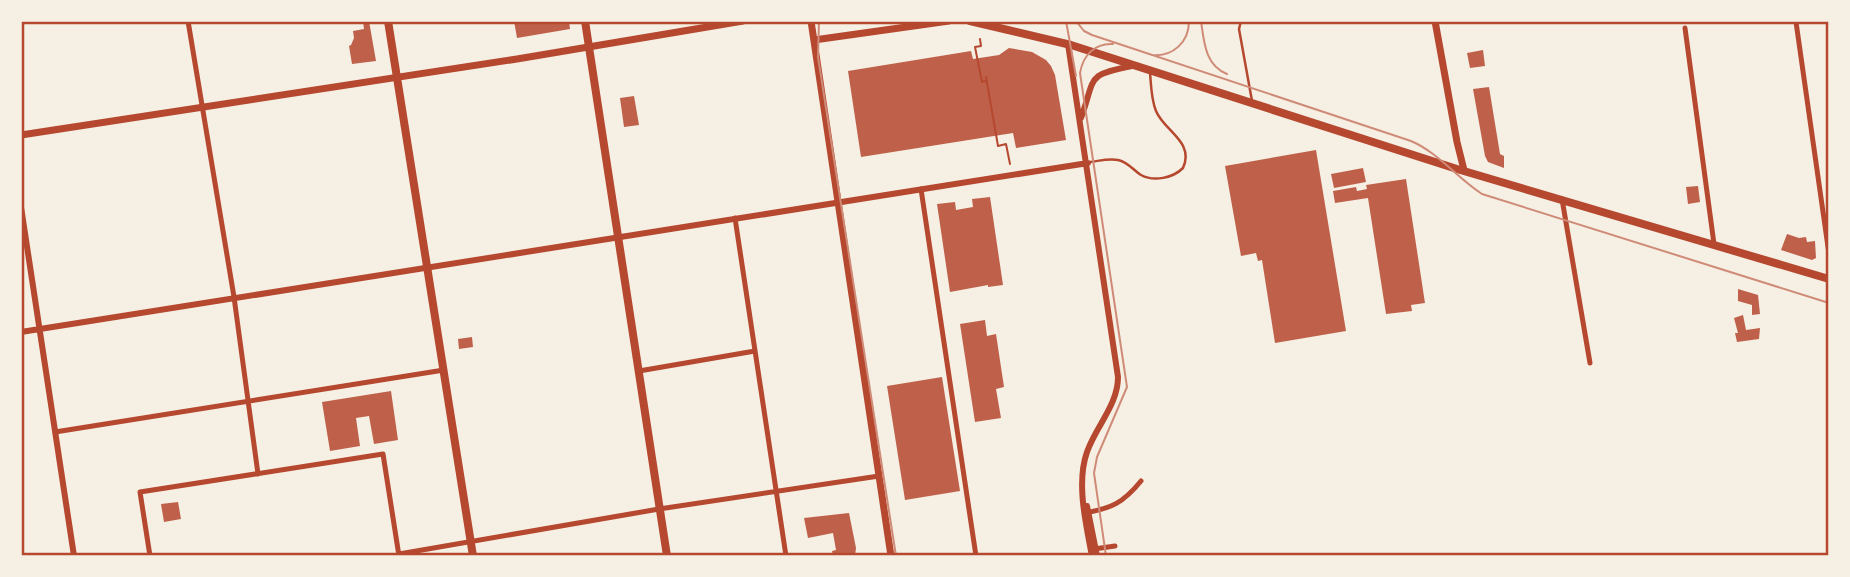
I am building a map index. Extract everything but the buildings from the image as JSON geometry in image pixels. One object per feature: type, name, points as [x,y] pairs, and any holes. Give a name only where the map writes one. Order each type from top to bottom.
[{"type":"main road","points":[[388,21],[473,556]]},
{"type":"main road","points":[[585,21],[667,556]]},
{"type":"main road","points":[[21,135],[743,21]]},
{"type":"main road","points":[[811,21],[891,556]]},
{"type":"main road","points":[[814,40],[949,21]]},
{"type":"main road","points":[[970,21],[1068,44],[1464,170],[1829,279]]},
{"type":"main road","points":[[1435,21],[1464,170]]},
{"type":"street","points":[[188,21],[234,297],[258,474]]},
{"type":"street","points":[[1796,22],[1829,254]]},
{"type":"street","points":[[1685,28],[1714,244]]},
{"type":"street","points":[[1068,44],[1088,163],[1118,385],[1117,394],[1087,451],[1083,490],[1094,553],[1115,546]]},
{"type":"street","points":[[1081,120],[1089,89],[1095,79],[1104,72],[1132,66]]},
{"type":"street","points":[[21,332],[1088,163]]},
{"type":"street","points":[[921,189],[976,556]]},
{"type":"street","points":[[1562,199],[1590,363]]},
{"type":"street","points":[[21,207],[74,556]]},
{"type":"street","points":[[735,218],[786,556]]},
{"type":"street","points":[[639,371],[755,351]]},
{"type":"street","points":[[55,432],[444,370]]},
{"type":"street","points":[[150,556],[140,492],[383,454],[399,555],[471,540],[659,509],[879,476]]},
{"type":"street","points":[[1087,512],[1105,509],[1126,499],[1141,481]]},
{"type":"lane","points":[[1241,21],[1239,29],[1252,102]]},
{"type":"lane","points":[[1088,163],[1118,160],[1148,178],[1168,177],[1183,168],[1186,154],[1183,145],[1157,114],[1150,72]]},
{"type":"path","points":[[980,39],[981,46],[975,47],[982,82],[987,81]]},
{"type":"path","points":[[986,77],[998,146],[1006,144],[1010,164]]},
{"type":"tram line","points":[[819,21],[818,57],[896,556]]},
{"type":"tram line","points":[[1066,21],[1076,76]]},
{"type":"tram line","points":[[1076,21],[1084,31],[1092,35],[1411,141],[1430,152],[1482,194],[1829,303]]},
{"type":"tram line","points":[[1152,55],[1167,53],[1178,47],[1186,35],[1189,21]]},
{"type":"tram line","points":[[1201,21],[1210,59],[1227,74]]},
{"type":"tram line","points":[[1106,556],[1094,473],[1097,457],[1127,387],[1080,73],[1091,51],[1113,44]]}]
